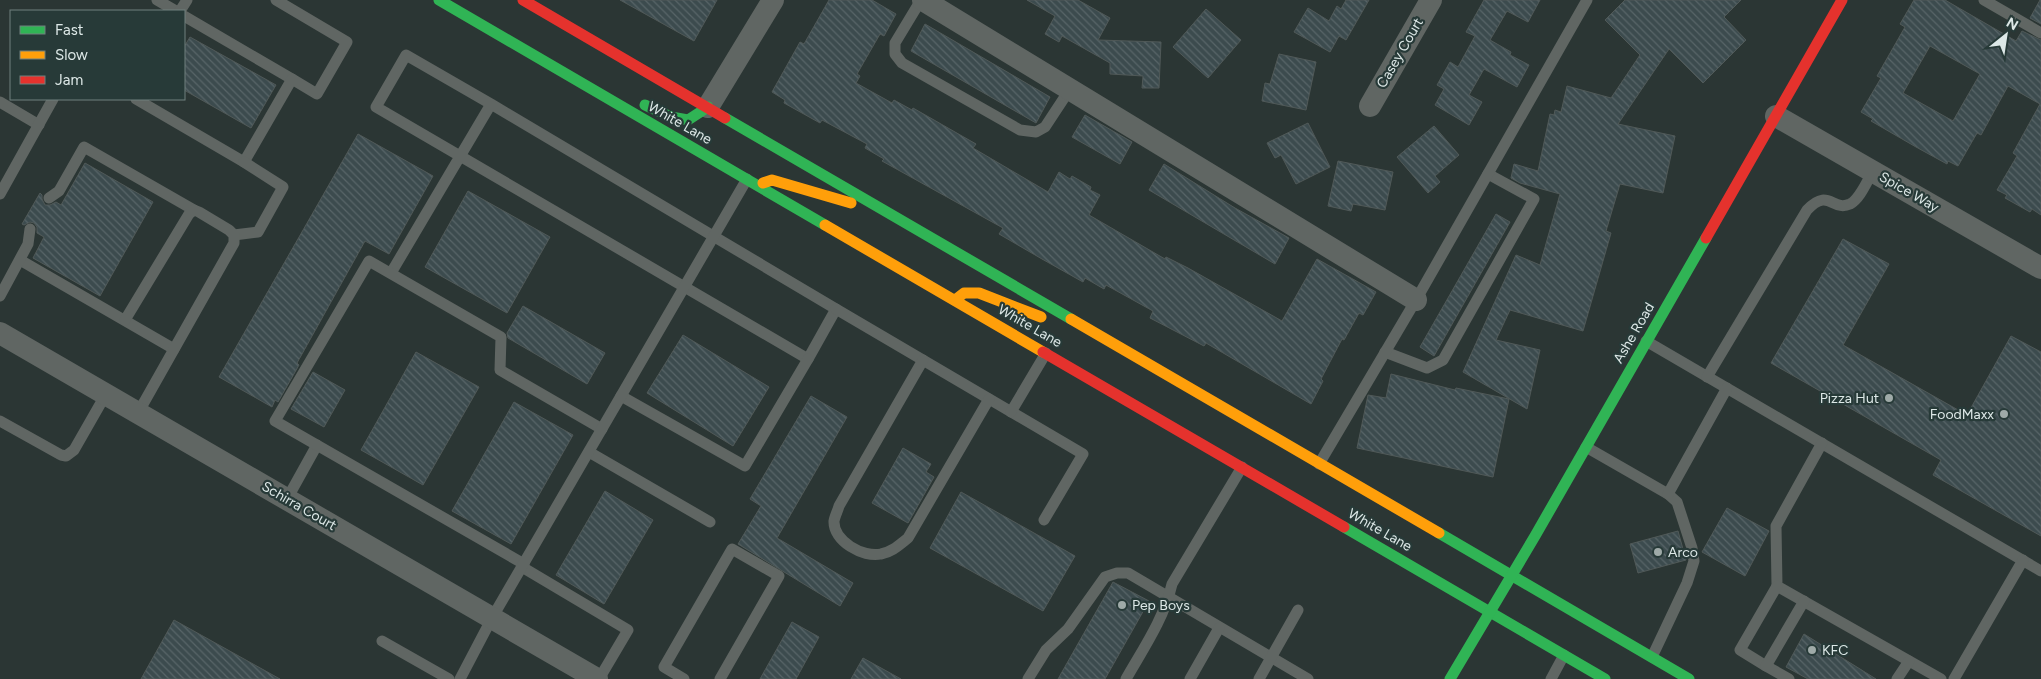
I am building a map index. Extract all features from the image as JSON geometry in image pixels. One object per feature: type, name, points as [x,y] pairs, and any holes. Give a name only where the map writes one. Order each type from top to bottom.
[{"type":"main road","name":"White Lane","points":[[439,0],[1606,679]]},
{"type":"main road","name":"White Lane","points":[[523,0],[1689,679]]},
{"type":"main road","name":"Ashe Road","points":[[1450,679],[1586,447],[1842,0]]},
{"type":"main road","points":[[541,60],[671,117],[688,120],[708,108]]},
{"type":"main road","points":[[759,186],[772,180],[895,216]]},
{"type":"main road","points":[[955,300],[964,293],[979,293],[1122,348]]},
{"type":"street","points":[[708,108],[773,0]]},
{"type":"street","points":[[922,0],[1416,300]]},
{"type":"street","name":"Casey Court","points":[[1370,106],[1431,0]]},
{"type":"street","name":"Spice Way","points":[[1776,116],[2041,268]]},
{"type":"street","name":"Schirra Court","points":[[0,333],[598,679]]},
{"type":"lane","points":[[157,0],[174,10]]},
{"type":"lane","points":[[185,17],[317,94],[347,42],[276,0]]},
{"type":"lane","points":[[922,0],[895,43],[895,54],[902,64],[1020,130],[1036,132],[1045,127],[1070,89]]},
{"type":"lane","points":[[1320,464],[1416,300],[1586,0]]},
{"type":"lane","points":[[1984,0],[2041,33]]},
{"type":"lane","points":[[808,359],[376,107],[406,55],[1083,454],[1044,520]]},
{"type":"lane","points":[[244,162],[292,80]]},
{"type":"lane","points":[[1,189],[53,100]]},
{"type":"lane","points":[[138,100],[283,187],[258,232],[234,235]]},
{"type":"lane","points":[[0,102],[38,125]]},
{"type":"lane","points":[[391,273],[491,104]]},
{"type":"lane","points":[[53,201],[84,147],[229,230],[234,235],[234,243],[138,412]]},
{"type":"lane","points":[[1707,376],[1807,210],[1815,202],[1823,200],[1842,206],[1851,203],[1873,171]]},
{"type":"lane","points":[[1385,352],[1427,368],[1443,360],[1534,199],[1488,174]]},
{"type":"lane","points":[[460,679],[492,618],[747,179]]},
{"type":"lane","points":[[125,320],[189,214],[194,210]]},
{"type":"lane","points":[[0,296],[34,232]]},
{"type":"lane","points":[[20,260],[174,349]]},
{"type":"lane","points":[[598,679],[628,630],[523,566],[275,421],[369,261],[501,337],[500,370],[602,429]]},
{"type":"lane","points":[[621,396],[745,466],[836,309]]},
{"type":"lane","points":[[1646,341],[2041,571]]},
{"type":"lane","points":[[1011,412],[1046,353]]},
{"type":"lane","points":[[923,360],[839,506],[834,521],[842,539],[851,547],[878,555],[891,552],[908,538],[989,399]]},
{"type":"lane","points":[[1668,494],[1727,388]]},
{"type":"lane","points":[[0,421],[66,456],[74,450],[106,394]]},
{"type":"lane","points":[[1789,679],[1740,650],[1777,586],[1776,526],[1822,443]]},
{"type":"lane","points":[[287,499],[318,445]]},
{"type":"lane","points":[[1586,447],[1668,494],[1676,502],[1692,548],[1694,561],[1687,583],[1652,657]]},
{"type":"lane","points":[[589,452],[710,522]]},
{"type":"lane","points":[[1126,679],[1157,625],[1172,584],[1242,467]]},
{"type":"lane","points":[[684,679],[664,667],[732,549],[779,576],[720,679]]},
{"type":"lane","points":[[1954,679],[2023,560]]},
{"type":"lane","points":[[1028,679],[1046,650],[1068,629],[1105,577],[1116,573],[1128,573],[1308,679]]},
{"type":"lane","points":[[1777,586],[1941,679]]},
{"type":"lane","points":[[1766,666],[1804,601]]},
{"type":"lane","points":[[1259,679],[1298,610]]},
{"type":"lane","points":[[1190,679],[1219,628]]},
{"type":"lane","points":[[382,641],[449,679]]},
{"type":"lane","points":[[1551,679],[1564,655]]},
{"type":"lane","points":[[1897,679],[1908,661]]},
{"type":"building","points":[[620,0],[717,0],[694,41]]},
{"type":"building","points":[[829,0],[872,0],[896,14],[884,36],[880,34],[857,74],[860,76],[856,83],[892,103],[894,100],[912,110],[913,108],[976,144],[973,148],[1048,192],[1059,172],[1070,179],[1072,176],[1091,187],[1090,190],[1100,195],[1089,215],[1165,259],[1166,257],[1188,268],[1282,321],[1317,259],[1376,292],[1363,315],[1359,313],[1344,340],[1342,339],[1321,379],[1323,381],[1311,404],[1206,343],[1204,346],[1150,318],[1153,311],[1106,285],[1104,289],[1085,278],[1083,282],[1042,259],[999,234],[1003,228],[882,161],[884,159],[865,148],[867,144],[822,120],[820,123],[784,103],[785,100],[772,92],[800,42],[804,44]]},
{"type":"building","points":[[1027,0],[1078,0],[1110,18],[1098,40],[1161,42],[1159,88],[1142,88],[1143,76],[1110,74],[1110,63],[1062,36],[1059,42],[1045,34],[1055,16]]},
{"type":"building","points":[[1346,0],[1369,0],[1346,40],[1339,36],[1330,52],[1294,32],[1308,8],[1329,21],[1337,6],[1341,9]]},
{"type":"building","points":[[1484,0],[1540,0],[1528,22],[1507,11],[1490,40],[1511,52],[1510,55],[1529,65],[1517,87],[1484,69],[1469,95],[1482,102],[1469,125],[1435,105],[1444,89],[1437,85],[1450,62],[1458,67],[1475,36],[1466,32]]},
{"type":"building","points":[[1625,0],[1741,0],[1724,17],[1746,40],[1703,83],[1669,49],[1618,124],[1675,136],[1663,193],[1620,184],[1606,231],[1611,233],[1583,331],[1510,310],[1496,340],[1540,350],[1527,409],[1463,372],[1516,255],[1540,265],[1560,194],[1520,183],[1511,178],[1514,164],[1538,171],[1550,114],[1554,115],[1555,110],[1561,112],[1567,86],[1611,98],[1640,55],[1605,20]]},
{"type":"building","points":[[1914,0],[1945,0],[2016,41],[2022,31],[2041,40],[2041,215],[2032,209],[2030,212],[2005,198],[2007,195],[1997,190],[2017,156],[2013,153],[2040,104],[2008,86],[1981,135],[1977,133],[1958,166],[1948,161],[1947,164],[1916,147],[1871,121],[1873,119],[1861,112],[1881,78],[1877,76],[1905,27],[1900,24]],"holes":[[[1930,46],[1980,74],[1953,121],[1903,93]]]},
{"type":"building","points":[[2041,0],[2041,24],[2030,18]]},
{"type":"building","points":[[1206,9],[1241,40],[1208,78],[1173,47]]},
{"type":"building","points":[[925,24],[1050,97],[1036,123],[911,51]]},
{"type":"building","points":[[190,37],[276,85],[251,128],[185,91],[185,45]]},
{"type":"building","points":[[1279,54],[1316,62],[1306,110],[1262,101],[1265,83],[1270,84]]},
{"type":"building","points":[[1085,115],[1132,142],[1120,164],[1072,137]]},
{"type":"building","points":[[1308,123],[1330,167],[1296,184],[1281,155],[1275,158],[1267,143]]},
{"type":"building","points":[[1434,126],[1459,155],[1435,176],[1440,182],[1428,193],[1397,157]]},
{"type":"building","points":[[358,134],[433,176],[389,254],[365,241],[297,363],[299,365],[278,402],[275,400],[272,407],[219,377]]},
{"type":"building","points":[[1338,161],[1393,172],[1385,210],[1353,204],[1351,211],[1328,206]]},
{"type":"building","points":[[85,163],[153,202],[100,296],[33,258],[44,237],[37,233],[37,227],[34,223],[22,224],[40,193],[45,205],[56,202],[61,205]]},
{"type":"building","points":[[1164,164],[1235,208],[1289,238],[1275,264],[1149,190]]},
{"type":"building","points":[[468,191],[550,237],[507,313],[425,267]]},
{"type":"building","points":[[1496,214],[1510,222],[1434,356],[1420,347]]},
{"type":"building","points":[[1843,239],[1889,264],[1843,345],[1967,415],[2011,336],[2041,352],[2041,536],[1933,475],[1941,460],[1771,363]]},
{"type":"building","points":[[523,306],[605,353],[587,384],[508,338],[507,333]]},
{"type":"building","points":[[683,335],[769,387],[733,446],[647,393]]},
{"type":"building","points":[[416,352],[479,387],[423,485],[361,450]]},
{"type":"building","points":[[313,372],[345,390],[324,427],[291,409]]},
{"type":"building","points":[[1391,374],[1455,390],[1456,388],[1509,399],[1493,477],[1357,448],[1368,395],[1386,398]]},
{"type":"building","points":[[811,396],[847,417],[777,538],[853,583],[840,606],[738,544],[761,506],[750,499]]},
{"type":"building","points":[[514,402],[573,435],[511,544],[452,511]]},
{"type":"building","points":[[903,448],[931,464],[926,472],[934,477],[908,523],[872,503]]},
{"type":"building","points":[[605,491],[653,520],[604,604],[556,575]]},
{"type":"building","points":[[961,492],[1075,556],[1043,611],[930,548]]},
{"type":"building","points":[[1727,508],[1769,531],[1745,576],[1702,552]]},
{"type":"building","name":"Arco","points":[[1678,531],[1686,560],[1638,573],[1630,544]]},
{"type":"building","points":[[1113,582],[1149,601],[1105,679],[1058,679]]},
{"type":"building","points":[[174,620],[280,679],[141,679]]},
{"type":"building","points":[[792,622],[819,637],[796,679],[760,679]]},
{"type":"building","name":"KFC","points":[[1804,634],[1876,679],[1808,679],[1786,667]]},
{"type":"building","points":[[863,658],[901,679],[851,679]]},
{"type":"traffic: fast","points":[[439,0],[825,225]]},
{"type":"traffic: fast","points":[[645,105],[671,117],[688,120],[708,107]]},
{"type":"traffic: fast","points":[[725,118],[1071,319]]},
{"type":"traffic: fast","points":[[1450,679],[1535,536],[1706,238]]},
{"type":"traffic: fast","points":[[1344,527],[1605,679]]},
{"type":"traffic: fast","points":[[1439,533],[1689,679]]},
{"type":"traffic: slow","points":[[763,183],[772,180],[851,203]]},
{"type":"traffic: slow","points":[[825,225],[1043,352]]},
{"type":"traffic: slow","points":[[955,300],[964,293],[979,293],[1041,317]]},
{"type":"traffic: slow","points":[[1071,319],[1439,533]]},
{"type":"traffic: jam","points":[[523,0],[725,118]]},
{"type":"traffic: jam","points":[[1706,238],[1842,0]]},
{"type":"traffic: jam","points":[[1043,352],[1344,527]]},
{"type":"place","name":"Pizza Hut","points":[[1889,398]]},
{"type":"place","name":"FoodMaxx","points":[[2004,414]]},
{"type":"place","name":"Arco","points":[[1658,552]]},
{"type":"place","name":"Pep Boys","points":[[1122,605]]},
{"type":"place","name":"KFC","points":[[1812,650]]}]
